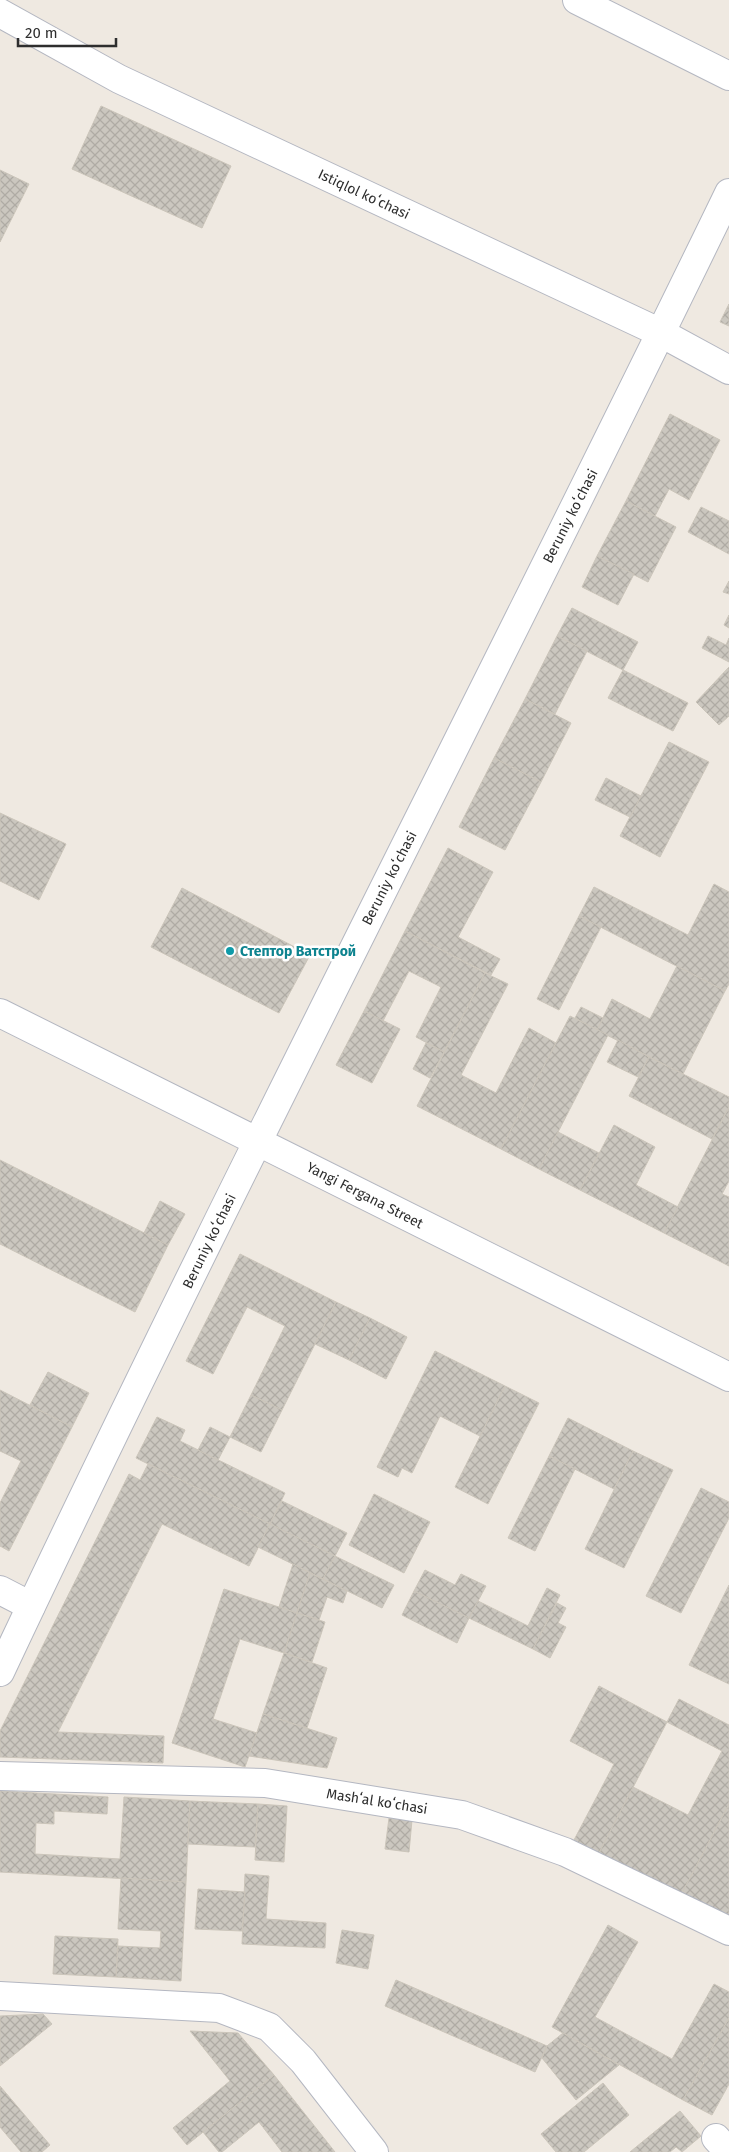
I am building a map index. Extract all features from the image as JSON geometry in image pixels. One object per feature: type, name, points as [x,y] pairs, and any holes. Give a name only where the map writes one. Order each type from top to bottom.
[{"type":"street","points":[[577,0],[729,76]]},
{"type":"street","name":"Istiqlol koʻchasi","points":[[0,13],[119,79],[661,333],[729,370]]},
{"type":"street","name":"Beruniy koʻchasi","points":[[0,1672],[257,1141],[661,333],[729,193]]},
{"type":"street","name":"Yangi Fergana Street","points":[[0,1013],[729,1377]]},
{"type":"street","points":[[0,1590],[31,1606]]},
{"type":"street","name":"Mashʻal koʻchasi","points":[[0,1776],[265,1783],[462,1815],[565,1852],[729,1931]]},
{"type":"street","points":[[0,1996],[219,2008],[269,2027],[304,2061],[374,2152]]},
{"type":"building","points":[[101,106],[231,166],[202,228],[72,169]]},
{"type":"building","points":[[0,170],[29,184],[0,242]]},
{"type":"building","points":[[729,304],[729,326],[720,322]]},
{"type":"building","points":[[670,414],[720,440],[689,500],[669,489],[655,516],[626,501]]},
{"type":"building","points":[[626,501],[676,527],[648,582],[597,556]]},
{"type":"building","points":[[701,507],[729,521],[729,554],[688,532]]},
{"type":"building","points":[[597,556],[634,574],[618,605],[582,587]]},
{"type":"building","points":[[729,581],[729,594],[723,592]]},
{"type":"building","points":[[572,608],[638,642],[623,670],[557,636]]},
{"type":"building","points":[[729,615],[729,628],[724,625]]},
{"type":"building","points":[[557,636],[587,651],[555,714],[525,699]]},
{"type":"building","points":[[708,636],[726,645],[729,638],[729,662],[702,648]]},
{"type":"building","points":[[729,667],[729,716],[719,725],[696,702]]},
{"type":"building","points":[[623,670],[688,703],[673,731],[608,698]]},
{"type":"building","points":[[525,699],[571,723],[541,782],[494,758]]},
{"type":"building","points":[[669,742],[709,762],[660,857],[620,836]]},
{"type":"building","points":[[494,758],[541,782],[505,850],[459,827]]},
{"type":"building","points":[[606,778],[641,796],[630,817],[595,800]]},
{"type":"building","points":[[0,813],[66,844],[39,900],[0,881]]},
{"type":"building","points":[[448,848],[493,872],[458,937],[500,959],[491,975],[405,931]]},
{"type":"building","points":[[714,884],[729,892],[729,984],[725,991],[579,916],[594,887],[688,935]]},
{"type":"building","name":"Стептор Ватстрой","points":[[182,888],[310,955],[279,1013],[151,947]]},
{"type":"building","points":[[579,916],[601,927],[559,1010],[537,999]]},
{"type":"building","points":[[405,931],[485,973],[444,1052],[416,1037],[441,987],[409,971],[383,1021],[364,1011]]},
{"type":"building","points":[[677,966],[725,991],[683,1074],[597,1030],[612,999],[650,1019]]},
{"type":"building","points":[[485,973],[508,984],[461,1075],[496,1093],[529,1028],[556,1043],[501,1149],[417,1106]]},
{"type":"building","points":[[581,1007],[603,1018],[597,1030],[575,1018]]},
{"type":"building","points":[[364,1011],[400,1029],[372,1083],[336,1065]]},
{"type":"building","points":[[570,1016],[608,1035],[539,1169],[501,1149]]},
{"type":"building","points":[[618,1040],[649,1057],[638,1077],[607,1062]]},
{"type":"building","points":[[426,1043],[444,1052],[430,1078],[413,1069]]},
{"type":"building","points":[[649,1057],[729,1097],[729,1107],[712,1139],[629,1096]]},
{"type":"building","points":[[729,1107],[729,1181],[722,1194],[729,1197],[729,1266],[664,1233]]},
{"type":"building","points":[[614,1125],[655,1147],[636,1185],[678,1207],[664,1233],[580,1190]]},
{"type":"building","points":[[558,1132],[599,1153],[580,1190],[539,1169]]},
{"type":"building","points":[[0,1160],[168,1245],[135,1312],[0,1244]]},
{"type":"building","points":[[160,1201],[185,1214],[168,1245],[144,1233]]},
{"type":"building","points":[[240,1254],[336,1302],[282,1410],[251,1395],[285,1326],[247,1307],[213,1374],[186,1361]]},
{"type":"building","points":[[336,1302],[370,1318],[349,1360],[315,1344]]},
{"type":"building","points":[[370,1318],[407,1337],[386,1379],[349,1360]]},
{"type":"building","points":[[435,1351],[505,1386],[480,1436],[440,1416],[412,1473],[402,1468],[398,1477],[377,1467]]},
{"type":"building","points":[[48,1372],[89,1393],[72,1427],[30,1405]]},
{"type":"building","points":[[505,1386],[539,1403],[488,1504],[455,1487]]},
{"type":"building","points":[[0,1390],[72,1427],[9,1551],[0,1546],[0,1503],[21,1461],[0,1451]]},
{"type":"building","points":[[251,1395],[282,1410],[261,1452],[230,1437]]},
{"type":"building","points":[[157,1417],[185,1430],[180,1441],[285,1493],[270,1524],[136,1458]]},
{"type":"building","points":[[568,1418],[633,1451],[614,1489],[549,1456]]},
{"type":"building","points":[[210,1427],[230,1437],[218,1460],[198,1450]]},
{"type":"building","points":[[633,1451],[673,1470],[624,1568],[585,1549]]},
{"type":"building","points":[[549,1456],[575,1469],[535,1551],[508,1538]]},
{"type":"building","points":[[148,1464],[270,1524],[249,1566],[162,1524],[58,1732],[164,1736],[163,1763],[0,1757],[0,1731],[129,1474],[140,1480]]},
{"type":"building","points":[[701,1488],[729,1502],[729,1518],[681,1613],[646,1596]]},
{"type":"building","points":[[374,1494],[430,1522],[404,1573],[349,1545]]},
{"type":"building","points":[[282,1501],[347,1533],[335,1556],[270,1524]]},
{"type":"building","points":[[270,1524],[335,1556],[323,1579],[258,1547]]},
{"type":"building","points":[[335,1556],[394,1585],[382,1608],[323,1579]]},
{"type":"building","points":[[293,1564],[310,1573],[297,1613],[279,1607]]},
{"type":"building","points":[[425,1570],[455,1585],[461,1574],[486,1586],[469,1618],[414,1591]]},
{"type":"building","points":[[310,1573],[347,1591],[343,1603],[327,1597],[319,1620],[297,1613]]},
{"type":"building","points":[[729,1585],[729,1684],[689,1665]]},
{"type":"building","points":[[547,1588],[560,1595],[533,1649],[469,1618],[478,1601],[528,1626]]},
{"type":"building","points":[[224,1589],[297,1613],[284,1653],[240,1639],[213,1719],[257,1733],[245,1767],[172,1743]]},
{"type":"building","points":[[414,1591],[469,1618],[457,1643],[402,1615]]},
{"type":"building","points":[[557,1603],[566,1608],[558,1623],[566,1627],[550,1658],[533,1649]]},
{"type":"building","points":[[297,1613],[325,1622],[312,1662],[284,1653]]},
{"type":"building","points":[[284,1653],[327,1668],[307,1728],[263,1714]]},
{"type":"building","points":[[599,1686],[667,1722],[599,1853],[574,1840],[614,1764],[570,1741]]},
{"type":"building","points":[[679,1699],[729,1725],[729,1804],[681,1895],[599,1853],[633,1787],[688,1815],[722,1751],[667,1722]]},
{"type":"building","points":[[263,1714],[337,1738],[327,1768],[249,1756]]},
{"type":"building","points":[[0,1791],[108,1797],[107,1814],[54,1811],[54,1824],[36,1823],[35,1854],[120,1859],[124,1797],[190,1801],[186,1882],[0,1872]]},
{"type":"building","points":[[190,1801],[258,1804],[255,1847],[188,1844]]},
{"type":"building","points":[[258,1804],[287,1806],[284,1862],[255,1860]]},
{"type":"building","points":[[729,1804],[729,1920],[681,1895]]},
{"type":"building","points":[[389,1818],[412,1820],[409,1852],[385,1849]]},
{"type":"building","points":[[245,1874],[269,1876],[266,1919],[326,1923],[325,1948],[242,1944]]},
{"type":"building","points":[[121,1878],[186,1882],[181,1981],[116,1977],[118,1946],[160,1948],[161,1931],[118,1929]]},
{"type":"building","points":[[198,1889],[245,1892],[242,1931],[195,1929]]},
{"type":"building","points":[[608,1925],[638,1942],[595,2017],[672,2059],[714,1984],[729,1992],[729,2018],[683,2100],[552,2027]]},
{"type":"building","points":[[342,1930],[374,1935],[368,1969],[336,1963]]},
{"type":"building","points":[[55,1936],[118,1939],[116,1977],[53,1974]]},
{"type":"building","points":[[396,1980],[547,2046],[535,2072],[385,2006]]},
{"type":"building","points":[[43,2014],[52,2024],[0,2066],[0,2016]]},
{"type":"building","points":[[729,2018],[729,2084],[712,2115],[683,2100]]},
{"type":"building","points":[[190,2031],[238,2033],[274,2075],[187,2145],[173,2128],[230,2081]]},
{"type":"building","points":[[563,2033],[619,2065],[576,2100],[542,2058],[547,2046]]},
{"type":"building","points":[[274,2075],[335,2152],[282,2152],[259,2122],[222,2152],[219,2152],[203,2132]]},
{"type":"building","points":[[603,2083],[629,2115],[584,2152],[556,2152],[541,2134]]},
{"type":"building","points":[[0,2086],[50,2145],[42,2152],[21,2152],[0,2127]]},
{"type":"building","points":[[680,2111],[701,2136],[682,2152],[676,2147],[670,2152],[630,2152]]},
{"type":"place","name":"Стептор Ватстрой","points":[[230,951]]}]
